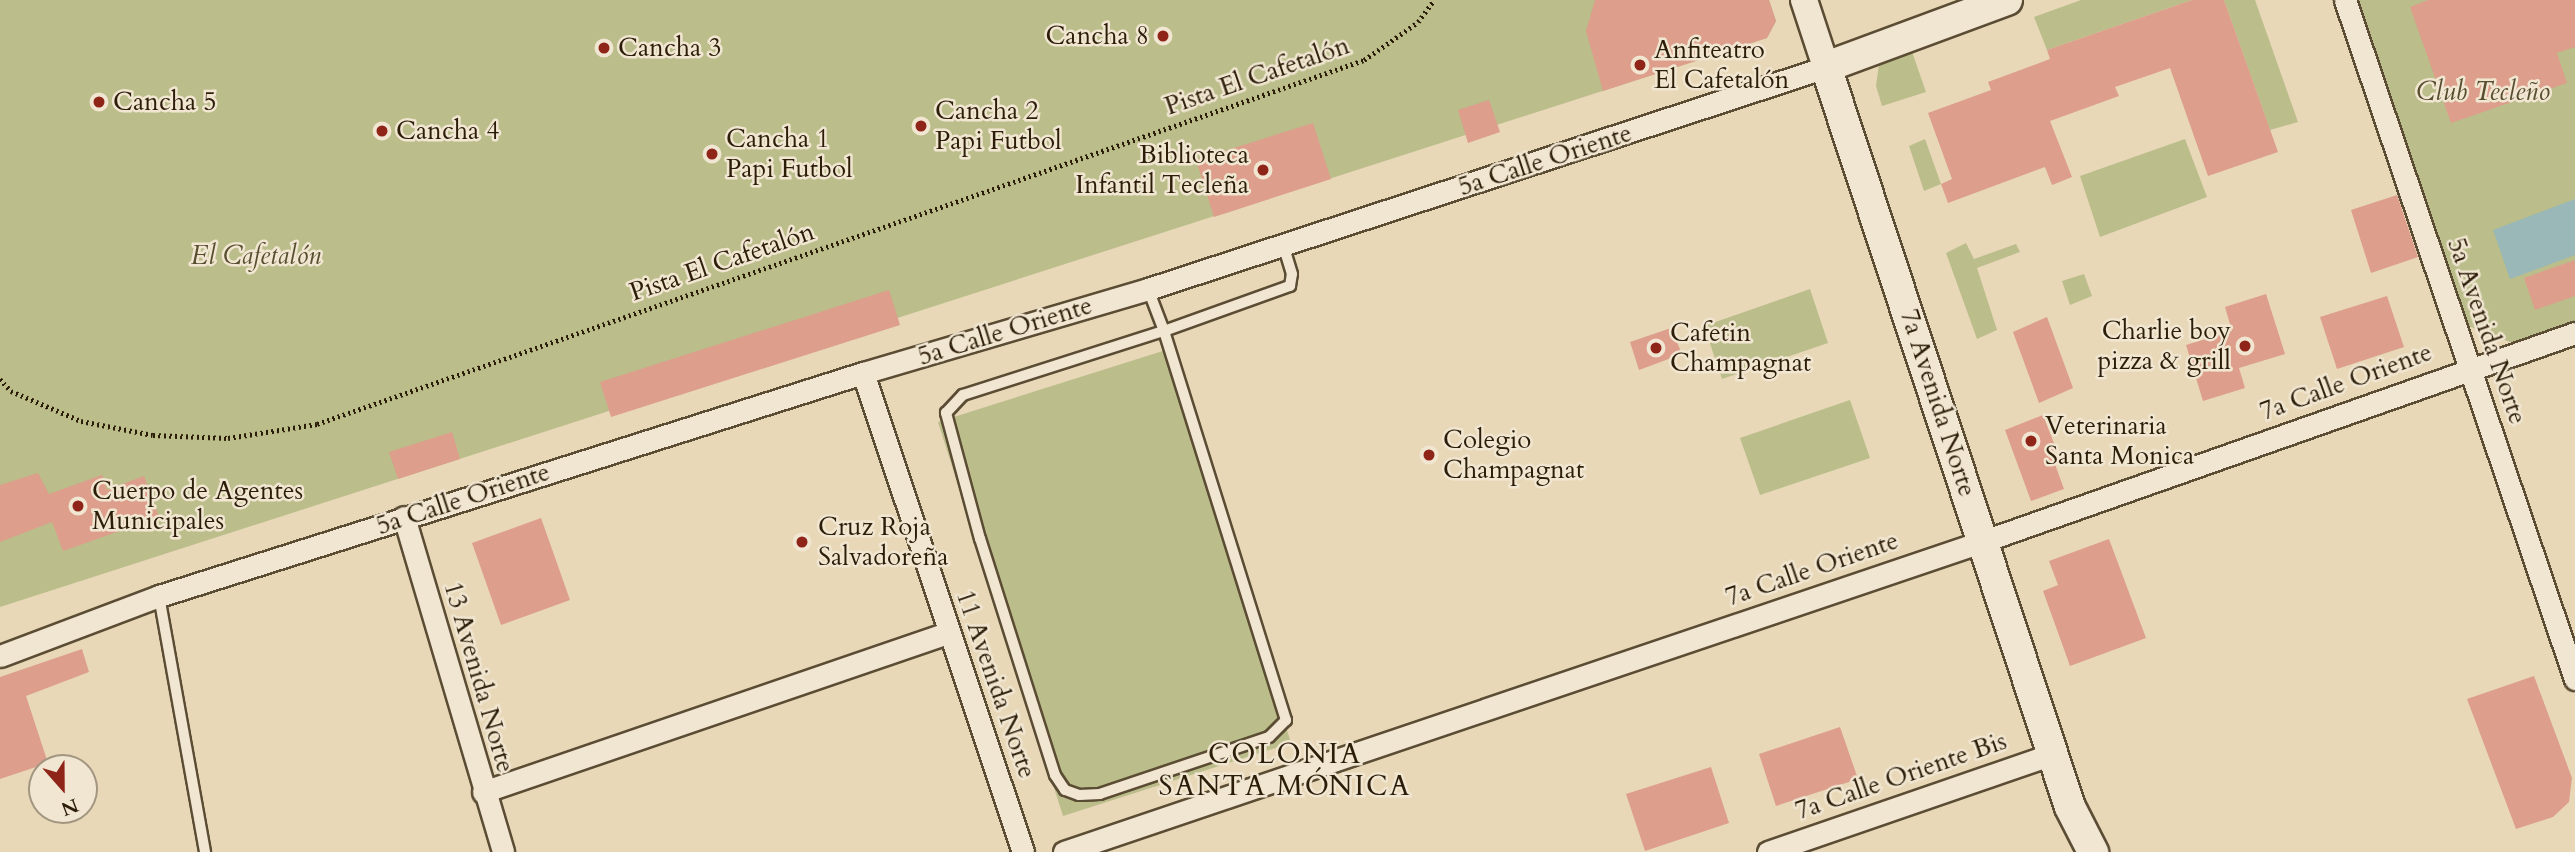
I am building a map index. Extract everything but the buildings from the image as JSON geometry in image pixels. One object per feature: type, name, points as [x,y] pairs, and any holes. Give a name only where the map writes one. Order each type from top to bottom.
[{"type":"main road","name":"5a Calle Oriente","points":[[1826,67],[2007,0]]},
{"type":"main road","name":"7a Avenida Norte","points":[[1826,67],[2070,807],[2093,852]]},
{"type":"main road","name":"7a Avenida Norte","points":[[2070,807],[2073,852]]},
{"type":"street","name":"7a Avenida Norte","points":[[1804,0],[1826,67]]},
{"type":"street","name":"5a Avenida Norte","points":[[2345,0],[2575,679]]},
{"type":"street","name":"5a Calle Oriente","points":[[0,656],[159,596],[863,373],[1148,289],[1826,67]]},
{"type":"street","name":"7a Calle Oriente","points":[[1064,852],[1984,541],[2470,367],[2575,333]]},
{"type":"street","name":"11 Avenida Norte","points":[[863,373],[1023,852]]},
{"type":"street","name":"13 Avenida Norte","points":[[404,517],[483,792],[503,852]]},
{"type":"street","points":[[483,792],[948,634]]},
{"type":"street","name":"7a Calle Oriente Bis","points":[[1768,852],[2053,754]]},
{"type":"lane","points":[[1148,289],[1164,331],[1286,720],[1269,737],[1100,794],[1079,795],[1065,790],[1055,775],[980,539],[946,413],[963,395],[1164,331],[1290,286],[1292,274],[1283,245]]},
{"type":"lane","points":[[159,596],[205,852]]},
{"type":"path","name":"Pista El Cafetalón","points":[[0,379],[11,391],[81,421],[153,435],[228,438],[317,424],[1364,60],[1418,22],[1434,0]]},
{"type":"green space","name":"El Cafetalón","points":[[0,0],[1769,0],[1776,21],[1767,38],[0,607]]},
{"type":"green space","points":[[2081,0],[2192,0],[2047,50],[2034,17]]},
{"type":"green space","points":[[2224,0],[2255,0],[2298,122],[2270,130]]},
{"type":"green space","name":"Club Tecleño","points":[[2354,0],[2575,0],[2575,326],[2518,345],[2463,324]]},
{"type":"green space","points":[[1909,43],[1926,92],[1882,106],[1876,86],[1879,64],[1883,57]]},
{"type":"green space","points":[[1925,139],[1941,184],[1924,191],[1909,146]]},
{"type":"green space","points":[[2185,139],[2207,197],[2100,237],[2080,176]]},
{"type":"green space","points":[[1966,243],[1974,259],[2016,244],[2020,252],[1977,268],[1997,330],[1977,339],[1946,253]]},
{"type":"green space","points":[[2084,274],[2092,296],[2070,305],[2062,281]]},
{"type":"green space","points":[[1810,289],[1828,343],[1722,379],[1704,326]]},
{"type":"green space","points":[[1166,350],[1291,743],[1063,816],[938,422]]},
{"type":"green space","points":[[1850,400],[1870,458],[1760,495],[1740,438]]},
{"type":"water","points":[[2575,199],[2575,255],[2510,279],[2493,230]]},
{"type":"place","name":"Cancha 8","points":[[1163,36]]},
{"type":"place","name":"Cancha 3","points":[[604,48]]},
{"type":"place","name":"Anfiteatro El Cafetalón","points":[[1640,65]]},
{"type":"place","name":"Cancha 5","points":[[99,102]]},
{"type":"place","name":"Cancha 2 Papi Futbol","points":[[921,126]]},
{"type":"place","name":"Cancha 4","points":[[382,131]]},
{"type":"place","name":"Cancha 1 Papi Futbol","points":[[712,154]]},
{"type":"place","name":"Biblioteca Infantil Tecleña","points":[[1263,170]]},
{"type":"place","name":"Charlie boy pizza & grill","points":[[2245,346]]},
{"type":"place","name":"Cafetin Champagnat","points":[[1656,348]]},
{"type":"place","name":"Veterinaria Santa Monica","points":[[2031,441]]},
{"type":"place","name":"Colegio Champagnat","points":[[1429,455]]},
{"type":"place","name":"Cuerpo de Agentes Municipales","points":[[78,506]]},
{"type":"place","name":"Cruz Roja Salvadoreña","points":[[802,542]]},
{"type":"district","name":"COLONIA SANTA MÓNICA","points":[[1285,770]]}]
